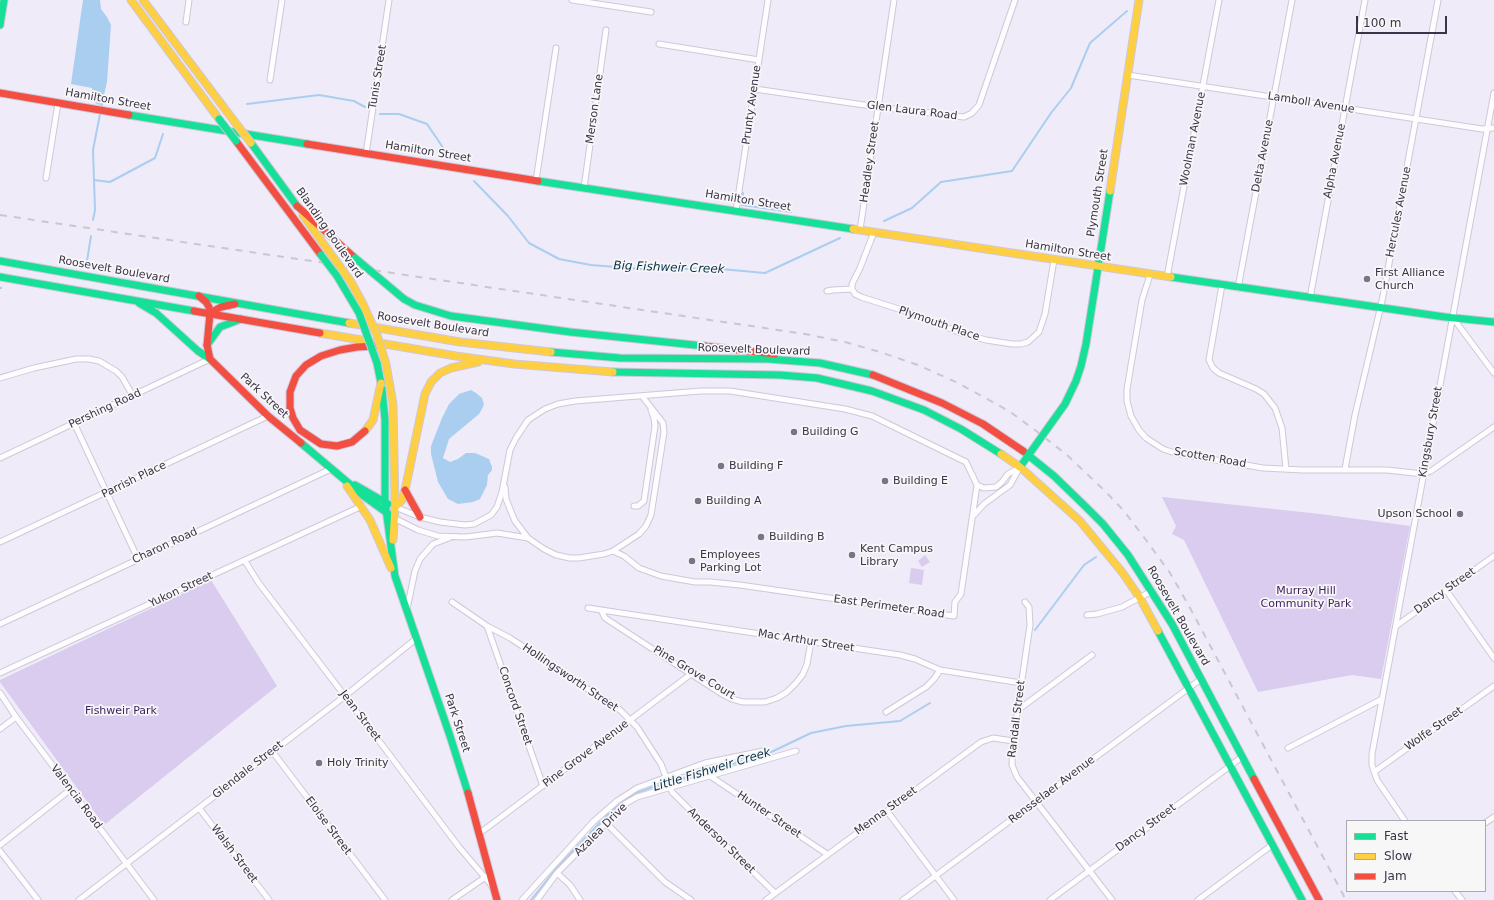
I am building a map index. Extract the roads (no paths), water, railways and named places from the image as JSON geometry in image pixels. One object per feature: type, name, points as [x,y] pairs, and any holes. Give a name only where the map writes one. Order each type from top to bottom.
[{"type":"main road","points":[[0,24],[4,0]]},
{"type":"main road","name":"Blanding Boulevard","points":[[130,0],[337,276],[359,313],[377,363],[381,383],[385,420],[386,512]]},
{"type":"main road","name":"Blanding Boulevard","points":[[143,0],[297,206],[351,282],[364,304],[377,335],[386,364],[393,404],[394,518]]},
{"type":"main road","name":"Plymouth Street","points":[[1020,467],[1065,404],[1076,381],[1081,366],[1086,344],[1139,0]]},
{"type":"main road","name":"Hamilton Street","points":[[0,93],[366,154],[1150,275],[1453,318],[1494,322]]},
{"type":"main road","points":[[297,206],[404,299],[415,305],[451,316],[570,332],[759,352],[820,363]]},
{"type":"main road","name":"Roosevelt Boulevard","points":[[0,261],[460,342],[538,352],[620,358],[768,359],[820,363],[872,375],[919,392],[983,424],[1029,456],[1072,493],[1103,524],[1128,555],[1152,590],[1285,838]]},
{"type":"main road","points":[[0,276],[398,346],[489,361],[545,368],[601,372],[780,375],[818,378],[872,391],[924,410],[961,429],[1020,467],[1041,484],[1080,521],[1122,572],[1140,598],[1302,900]]},
{"type":"main road","points":[[198,296],[206,302],[209,307],[210,313],[207,345],[210,359]]},
{"type":"main road","name":"Park Street","points":[[134,300],[156,314],[198,351],[210,359],[268,416],[331,469],[394,518],[393,554]]},
{"type":"main road","points":[[210,313],[221,307],[242,303]]},
{"type":"main road","points":[[207,345],[220,327],[230,322],[242,319]]},
{"type":"main road","points":[[381,383],[373,420],[364,432],[352,442],[337,446],[321,444],[308,437],[300,430],[293,418],[290,408],[290,392],[296,376],[306,365],[321,356],[357,347],[398,346]]},
{"type":"main road","points":[[395,507],[402,500],[405,490],[425,394],[431,382],[440,373],[451,368],[489,361]]},
{"type":"main road","points":[[341,477],[362,506],[395,576]]},
{"type":"main road","name":"Park Street","points":[[341,477],[395,507]]},
{"type":"main road","points":[[405,490],[420,517]]},
{"type":"main road","name":"Park Street","points":[[386,512],[395,576],[450,736],[480,833],[487,876],[497,900]]},
{"type":"main road","points":[[1285,838],[1315,900]]},
{"type":"main road","points":[[1285,838],[1318,900]]},
{"type":"main road","points":[[1272,845],[1296,900]]},
{"type":"street","points":[[186,22],[189,0]]},
{"type":"street","points":[[270,80],[282,0]]},
{"type":"street","name":"Tunis Street","points":[[366,154],[389,0]]},
{"type":"street","points":[[572,0],[651,12]]},
{"type":"street","name":"Prunty Avenue","points":[[736,210],[768,0]]},
{"type":"street","name":"Headley Street","points":[[860,230],[894,0]]},
{"type":"street","name":"Glen Laura Road","points":[[754,89],[964,118],[980,105],[1015,0]]},
{"type":"street","name":"Woolman Avenue","points":[[1167,277],[1219,0]]},
{"type":"street","name":"Delta Avenue","points":[[1238,288],[1292,0]]},
{"type":"street","name":"Alpha Avenue","points":[[1310,298],[1365,0]]},
{"type":"street","name":"Hercules Avenue","points":[[1345,469],[1355,415],[1380,308],[1438,0]]},
{"type":"street","name":"Merson Lane","points":[[584,188],[606,30]]},
{"type":"street","points":[[659,44],[759,60]]},
{"type":"street","points":[[536,180],[556,48]]},
{"type":"street","name":"Lamboll Avenue","points":[[1128,75],[1482,129],[1494,128]]},
{"type":"street","name":"Kingsbury Street","points":[[1374,772],[1372,754],[1494,93]]},
{"type":"street","points":[[46,178],[58,102]]},
{"type":"street","points":[[827,291],[852,289],[852,284],[874,232]]},
{"type":"street","name":"Plymouth Place","points":[[852,289],[855,294],[861,297],[908,312],[962,333],[986,340],[1021,344],[1034,338],[1042,326],[1054,260]]},
{"type":"street","name":"Scotten Road","points":[[1150,275],[1142,300],[1127,389],[1127,401],[1129,411],[1139,430],[1151,442],[1163,449],[1175,452],[1263,468],[1387,470],[1423,474]]},
{"type":"street","points":[[1222,285],[1210,360],[1213,368],[1219,373],[1264,394],[1275,408],[1282,428],[1286,469]]},
{"type":"street","points":[[1453,318],[1494,373]]},
{"type":"street","points":[[0,378],[69,360],[89,359],[99,361],[116,371],[122,377],[133,396]]},
{"type":"street","name":"Pershing Road","points":[[0,458],[210,359]]},
{"type":"street","points":[[395,507],[420,517],[440,522],[461,525],[474,524],[491,515],[497,507],[510,450],[528,420],[545,409],[558,404],[575,401],[701,391],[730,391],[857,411],[872,416],[966,462],[977,485],[984,488],[996,487],[1008,474],[1020,467]]},
{"type":"street","points":[[505,476],[506,499],[515,521],[528,538],[535,544],[549,552],[570,558],[586,558],[613,551],[639,534],[646,526],[651,516],[664,432],[663,423],[642,396]]},
{"type":"street","points":[[634,506],[638,506],[644,501],[655,426],[654,418],[649,406]]},
{"type":"street","name":"Parrish Place","points":[[0,542],[268,416]]},
{"type":"street","points":[[74,423],[138,559]]},
{"type":"street","points":[[1423,474],[1494,427]]},
{"type":"street","points":[[973,516],[984,504],[1010,485],[1020,467]]},
{"type":"street","name":"Charon Road","points":[[0,624],[331,469]]},
{"type":"street","name":"East Perimeter Road","points":[[613,551],[643,570],[661,576],[695,582],[740,585],[954,616],[955,602],[961,594],[977,485]]},
{"type":"street","name":"Yukon Street","points":[[0,673],[362,506]]},
{"type":"street","points":[[394,518],[418,530],[438,536],[466,537],[497,533],[528,538]]},
{"type":"street","points":[[407,609],[415,571],[420,559],[433,544],[450,537]]},
{"type":"street","name":"Dancy Street","points":[[1396,626],[1494,556]]},
{"type":"street","name":"Jean Street","points":[[245,561],[258,582],[459,847],[487,876]]},
{"type":"street","points":[[1087,615],[1122,608],[1152,590]]},
{"type":"street","points":[[1446,590],[1494,658]]},
{"type":"street","name":"Hollingsworth Street","points":[[452,602],[487,626],[510,638],[620,710],[637,726],[661,764],[666,777]]},
{"type":"street","name":"Randall Street","points":[[1025,602],[1029,607],[1030,625],[1011,756],[1012,765],[1017,777],[1112,900]]},
{"type":"street","name":"Mac Arthur Street","points":[[588,608],[900,655],[940,670],[1021,684]]},
{"type":"street","name":"Pine Grove Court","points":[[601,610],[606,618],[691,674],[732,699],[743,702],[766,702],[782,695],[796,683],[803,674],[807,664],[812,642]]},
{"type":"street","name":"Concord Street","points":[[487,626],[543,786]]},
{"type":"street","name":"Glendale Street","points":[[79,900],[345,696],[417,638]]},
{"type":"street","points":[[1018,710],[1092,656]]},
{"type":"street","points":[[886,712],[926,687],[940,670]]},
{"type":"street","name":"Pine Grove Avenue","points":[[480,833],[691,674]]},
{"type":"street","name":"Rensselaer Avenue","points":[[903,900],[1201,680]]},
{"type":"street","name":"Wolfe Street","points":[[1374,772],[1494,686]]},
{"type":"street","name":"Valencia Road","points":[[0,693],[16,717],[154,900]]},
{"type":"street","points":[[1288,748],[1382,699]]},
{"type":"street","points":[[0,729],[16,717]]},
{"type":"street","name":"Menna Street","points":[[766,900],[981,742],[993,738],[1013,741]]},
{"type":"street","name":"Azalea Drive","points":[[522,900],[593,822],[617,801],[637,788],[705,763],[762,751]]},
{"type":"street","name":"Azalea Drive","points":[[536,900],[557,873],[625,804],[637,796],[796,751]]},
{"type":"street","name":"Eloise Street","points":[[272,752],[385,900]]},
{"type":"street","name":"Dancy Street","points":[[1050,900],[1242,757]]},
{"type":"street","points":[[1374,772],[1378,782],[1404,820]]},
{"type":"street","name":"Hunter Street","points":[[710,776],[827,854]]},
{"type":"street","name":"Anderson Street","points":[[669,787],[673,793],[715,835],[775,893]]},
{"type":"street","points":[[0,845],[71,790]]},
{"type":"street","name":"Walsh Street","points":[[199,808],[269,900]]},
{"type":"street","points":[[887,810],[954,900]]},
{"type":"street","points":[[606,823],[665,882],[691,900]]},
{"type":"street","points":[[1198,900],[1272,845]]},
{"type":"street","points":[[0,851],[38,900]]},
{"type":"street","points":[[557,873],[570,885],[580,900]]},
{"type":"street","points":[[452,900],[487,876]]},
{"type":"street","points":[[1456,892],[1462,900]]},
{"type":"water","points":[[83,0],[100,0],[101,9],[111,25],[107,82],[102,104],[99,105],[94,102],[92,88],[71,84]]},
{"type":"water","points":[[471,390],[482,398],[484,404],[482,409],[479,414],[449,439],[443,458],[450,462],[458,459],[466,453],[475,453],[489,459],[492,470],[488,475],[487,485],[480,499],[473,502],[458,504],[448,499],[438,482],[431,454],[431,446],[449,404],[459,394]]},
{"type":"waterway","points":[[884,221],[912,208],[941,182],[1012,171],[1051,113],[1071,88],[1090,43],[1127,11]]},
{"type":"waterway","name":"Big Fishweir Creek","points":[[247,104],[319,95],[354,101],[365,107]]},
{"type":"waterway","name":"Big Fishweir Creek","points":[[93,220],[95,210],[93,150],[102,104]]},
{"type":"waterway","name":"Big Fishweir Creek","points":[[380,114],[399,114],[427,124],[446,152]]},
{"type":"waterway","name":"Big Fishweir Creek","points":[[94,180],[110,182],[155,158],[163,134]]},
{"type":"waterway","name":"Big Fishweir Creek","points":[[474,181],[508,216],[529,243],[559,259],[591,265],[653,270],[710,268],[765,273],[840,238]]},
{"type":"waterway","points":[[743,193],[742,205],[791,212]]},
{"type":"waterway","name":"Big Fishweir Creek","points":[[87,261],[91,236]]},
{"type":"waterway","points":[[1035,630],[1084,565],[1096,557]]},
{"type":"waterway","name":"Little Fishweir Creek","points":[[531,900],[555,870],[611,811],[634,794],[653,787],[767,754],[811,733],[846,726],[900,721],[930,703]]},
{"type":"railway","points":[[0,215],[805,334],[845,342],[880,352],[918,365],[958,383],[1009,411],[1067,455],[1124,511],[1146,540],[1170,573],[1189,606],[1346,900]]},
{"type":"place","name":"First Alliance Church","points":[[1367,279]]},
{"type":"place","name":"Building G","points":[[794,432]]},
{"type":"place","name":"Building F","points":[[721,466]]},
{"type":"place","name":"Building E","points":[[885,481]]},
{"type":"place","name":"Building A","points":[[698,501]]},
{"type":"place","name":"Upson School","points":[[1460,514]]},
{"type":"place","name":"Building B","points":[[761,537]]},
{"type":"place","name":"Kent Campus Library","points":[[852,555]]},
{"type":"place","name":"Employees Parking Lot","points":[[692,561]]},
{"type":"place","name":"Holy Trinity","points":[[319,763]]},
{"type":"park label","name":"Murray Hill Community Park","points":[[1306,597]]},
{"type":"park label","name":"Fishweir Park","points":[[121,711]]}]
